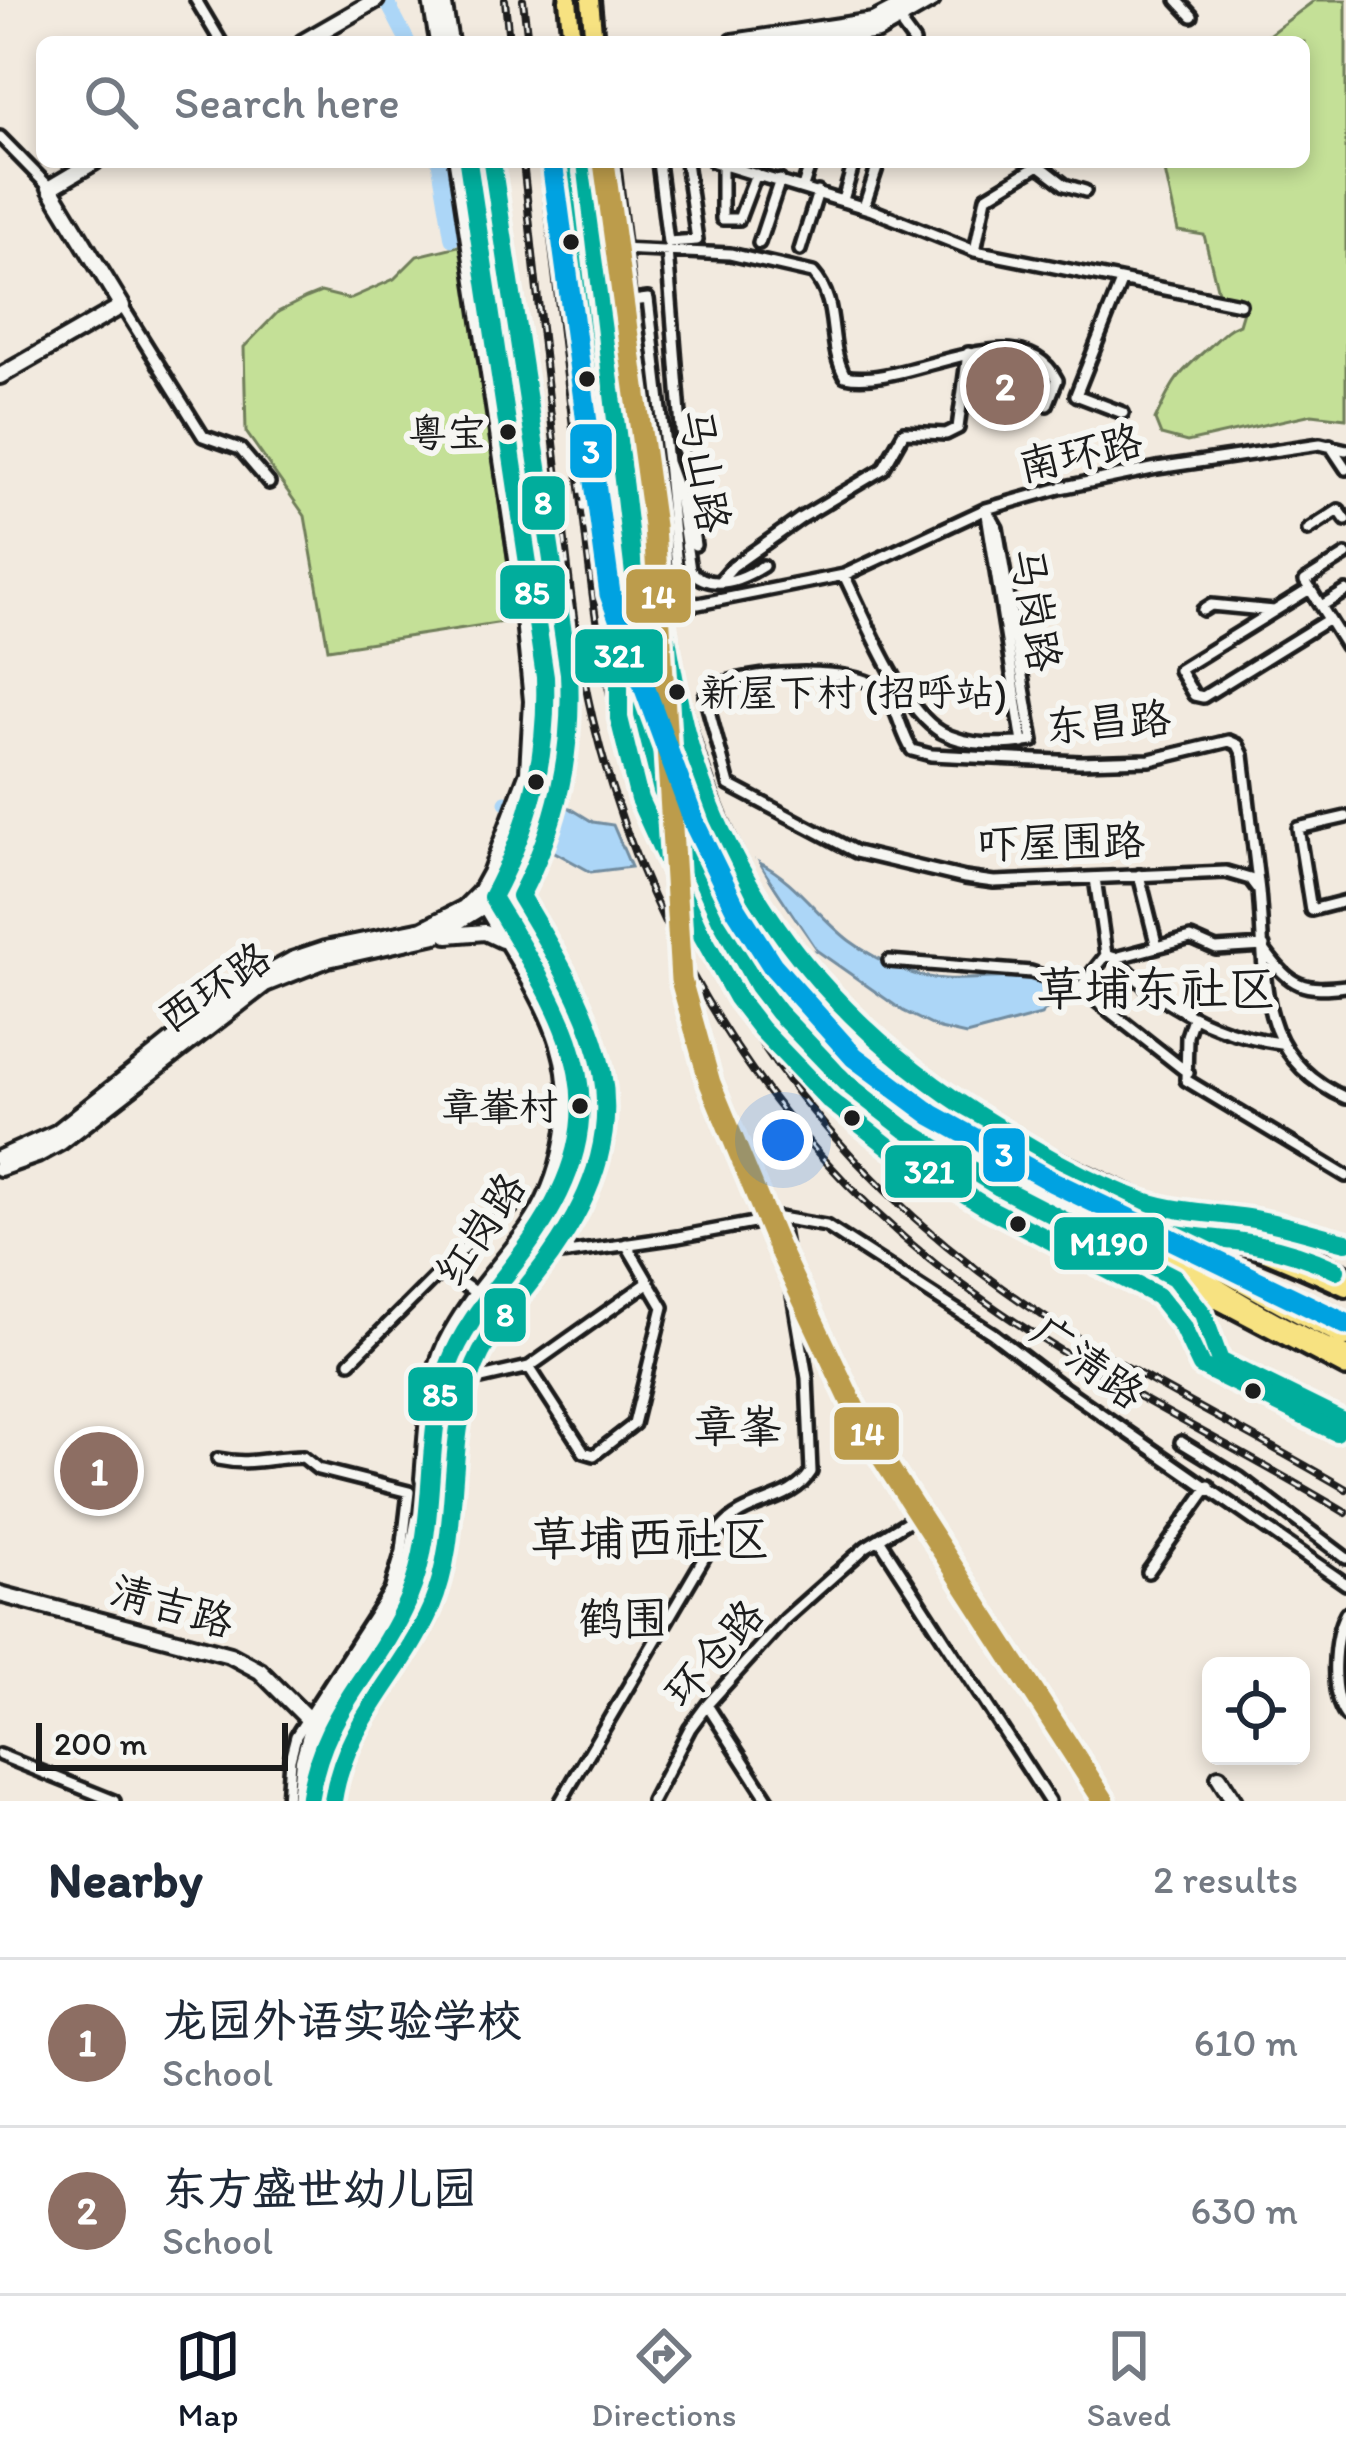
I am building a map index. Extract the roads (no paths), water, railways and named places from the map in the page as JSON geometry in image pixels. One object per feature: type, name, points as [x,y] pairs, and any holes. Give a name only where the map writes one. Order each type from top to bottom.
[{"type":"highway","points":[[568,0],[571,36]]},
{"type":"highway","points":[[590,0],[593,32]]},
{"type":"highway","points":[[587,168],[643,652],[660,753],[746,943]]},
{"type":"highway","points":[[610,168],[666,641],[690,751],[718,829],[780,935],[846,1017],[911,1073],[967,1112],[1122,1198],[1127,1210],[1119,1217],[1090,1210]]},
{"type":"highway","points":[[720,918],[746,943],[797,1009],[883,1092],[978,1154],[1090,1210],[1274,1318],[1346,1354]]},
{"type":"highway","points":[[1090,1179],[1341,1281]]},
{"type":"highway","points":[[1159,1206],[1269,1240],[1341,1281]]},
{"type":"highway","points":[[1319,1325],[1161,1238],[1151,1231],[1150,1223],[1156,1218],[1164,1220],[1254,1256],[1341,1281]]},
{"type":"highway","points":[[1151,1245],[1346,1338]]},
{"type":"main road","points":[[431,0],[437,36]]},
{"type":"main road","points":[[443,0],[448,36]]},
{"type":"main road","points":[[773,36],[874,21],[932,0]]},
{"type":"main road","points":[[313,36],[369,4]]},
{"type":"main road","points":[[844,36],[878,31],[906,6]]},
{"type":"main road","points":[[0,376],[122,306],[50,188],[84,168]]},
{"type":"main road","points":[[458,168],[520,579],[532,701],[528,798]]},
{"type":"main road","points":[[469,168],[544,677],[547,745],[486,899]]},
{"type":"main road","points":[[643,652],[644,715],[653,762],[688,856],[758,986],[846,1083],[887,1117],[987,1180],[1346,1368]]},
{"type":"main road","name":"西环路","points":[[0,1168],[61,1142],[265,984],[328,959],[425,939],[458,926],[486,899]]},
{"type":"main road","name":"西环路","points":[[0,1158],[56,1133],[260,975],[325,949],[434,925],[486,899]]},
{"type":"main road","name":"红岗路","points":[[298,1801],[303,1760],[315,1723],[380,1628],[405,1579],[418,1526],[437,1367],[476,1293],[541,1207],[553,1181],[564,1131],[559,1046],[486,899]]},
{"type":"main road","name":"红岗路","points":[[309,1801],[321,1737],[391,1632],[419,1570],[441,1395],[449,1366],[469,1325],[543,1225],[565,1181],[578,1132],[577,1062],[565,1025],[486,899]]},
{"type":"main road","points":[[425,939],[485,932],[509,948]]},
{"type":"main road","name":"清吉路","points":[[0,1594],[230,1655],[260,1671],[306,1717]]},
{"type":"main road","points":[[1219,1777],[1234,1801]]},
{"type":"street","points":[[196,0],[217,36]]},
{"type":"street","points":[[1177,0],[1192,16]]},
{"type":"street","points":[[906,6],[903,27],[910,36]]},
{"type":"street","points":[[0,137],[50,188]]},
{"type":"street","points":[[659,168],[668,242],[697,240],[687,168]]},
{"type":"street","points":[[719,168],[722,219],[733,222],[763,168]]},
{"type":"street","points":[[736,168],[864,207],[975,251],[1240,304]]},
{"type":"street","points":[[803,187],[809,168]]},
{"type":"street","points":[[843,200],[852,168]]},
{"type":"street","points":[[864,207],[876,168]]},
{"type":"street","points":[[975,251],[986,197],[1031,168]]},
{"type":"street","points":[[1043,168],[1085,191]]},
{"type":"street","points":[[759,243],[780,180]]},
{"type":"street","points":[[800,250],[818,192]]},
{"type":"street","points":[[619,249],[730,254],[813,273],[830,299],[837,362],[844,376],[879,379],[1004,347],[1051,368],[1057,380],[1047,405]]},
{"type":"street","points":[[667,250],[695,545]]},
{"type":"street","points":[[1121,282],[1076,395],[1124,413]]},
{"type":"street","name":"马山路","points":[[625,302],[648,299],[667,462],[679,495],[690,570],[705,581],[719,582],[742,580],[763,566]]},
{"type":"street","points":[[122,306],[202,436],[240,448],[269,483]]},
{"type":"street","points":[[719,582],[733,566],[801,518],[883,469],[904,432],[946,434],[958,428],[968,353]]},
{"type":"street","name":"南环路","points":[[667,462],[679,587],[690,604],[844,575],[986,509],[1060,488],[1320,444],[1345,448]]},
{"type":"street","points":[[1330,446],[1346,470]]},
{"type":"street","name":"马岗路","points":[[844,575],[922,716],[939,731],[957,738],[980,743],[1028,742],[986,509]]},
{"type":"street","points":[[1309,530],[1340,510],[1346,520]]},
{"type":"street","points":[[1346,555],[1305,581],[1346,646]]},
{"type":"street","points":[[1310,589],[1179,670],[1194,695],[1203,697],[1329,619]]},
{"type":"street","points":[[1321,606],[1346,591]]},
{"type":"street","points":[[1203,610],[1210,605],[1274,611]]},
{"type":"street","name":"东昌路","points":[[730,680],[830,674],[869,681],[892,703],[912,750],[932,755],[1080,762],[1150,760],[1228,741],[1244,755],[1259,891]]},
{"type":"street","name":"吓屋围路","points":[[730,680],[709,689],[705,696],[725,778],[736,791],[856,852],[994,882],[1226,872],[1250,879],[1259,891]]},
{"type":"street","points":[[690,751],[716,744]]},
{"type":"street","points":[[1346,818],[1298,829],[1311,910],[1346,901]]},
{"type":"street","points":[[1139,875],[1157,947]]},
{"type":"street","points":[[1095,878],[1111,956],[1193,1018],[1254,1040],[1280,1043]]},
{"type":"street","points":[[1259,891],[1268,1000],[1280,1043],[1314,1081],[1346,1098]]},
{"type":"street","points":[[1080,988],[1111,956],[1190,938],[1216,949],[1265,949]]},
{"type":"street","points":[[1265,949],[1299,986],[1346,986]]},
{"type":"street","points":[[890,962],[1031,972],[1080,988],[1188,1072]]},
{"type":"street","points":[[1193,1018],[1187,1036],[1186,1080],[1346,1176]]},
{"type":"street","points":[[350,1362],[474,1238],[517,1203]]},
{"type":"street","points":[[517,1260],[779,1218],[807,1378],[811,1472],[797,1489],[741,1511],[721,1529],[561,1801]]},
{"type":"street","name":"广清路","points":[[779,1218],[813,1222],[855,1243],[1346,1584]]},
{"type":"street","points":[[529,1367],[584,1452],[594,1455],[634,1424],[663,1306],[626,1244]]},
{"type":"street","points":[[444,1270],[476,1293]]},
{"type":"street","points":[[464,1382],[529,1367],[649,1282]]},
{"type":"street","points":[[1181,1442],[1240,1478],[1346,1558]]},
{"type":"street","points":[[218,1459],[248,1465],[274,1457],[303,1456],[318,1469],[409,1492],[405,1539],[390,1591],[306,1717],[292,1748],[287,1801]]},
{"type":"street","points":[[1148,1571],[1209,1486]]},
{"type":"street","name":"环仓路","points":[[652,1801],[690,1728],[785,1619],[905,1523]]},
{"type":"street","points":[[880,1539],[1049,1801]]},
{"type":"street","points":[[1346,1613],[1338,1628],[1337,1686],[1337,1703],[1346,1716]]},
{"type":"street","points":[[707,1705],[769,1801]]},
{"type":"street","points":[[0,1755],[114,1801]]},
{"type":"water","points":[[560,802],[593,822],[613,825],[631,867],[591,872],[533,840],[545,804]]},
{"type":"water","points":[[758,862],[784,878],[850,941],[901,969],[948,979],[1028,978],[1066,988],[1041,1015],[966,1035],[940,1029],[903,1011],[816,950]]},
{"type":"waterway","points":[[386,0],[405,36]]},
{"type":"waterway","points":[[440,168],[452,239]]},
{"type":"waterway","points":[[506,802],[556,829]]},
{"type":"railway","points":[[505,0],[508,36]]},
{"type":"railway","points":[[523,0],[527,36]]},
{"type":"railway","points":[[524,168],[572,600],[593,720],[617,804],[649,886],[731,1040],[782,1110],[840,1176],[902,1236],[971,1291],[1108,1379],[1346,1513]]},
{"type":"railway","points":[[543,168],[594,604],[616,721],[640,802],[671,880],[707,955],[750,1027],[853,1158],[913,1217],[979,1271],[1113,1359],[1346,1489]]},
{"type":"railway","points":[[1094,1200],[1211,1243]]},
{"type":"place","name":"东方盛世幼儿园","points":[[1005,386]]},
{"type":"place","name":"粤宝","points":[[508,432]]},
{"type":"place","name":"新屋下村 (招呼站)","points":[[677,692]]},
{"type":"place","name":"章輋村","points":[[580,1106]]},
{"type":"place","name":"龙园外语实验学校","points":[[99,1471]]},
{"type":"district","name":"草埔东社区","points":[[1156,988]]},
{"type":"district","name":"章峯","points":[[738,1426]]},
{"type":"district","name":"草埔西社区","points":[[650,1538]]},
{"type":"district","name":"鹤围","points":[[623,1618]]}]
